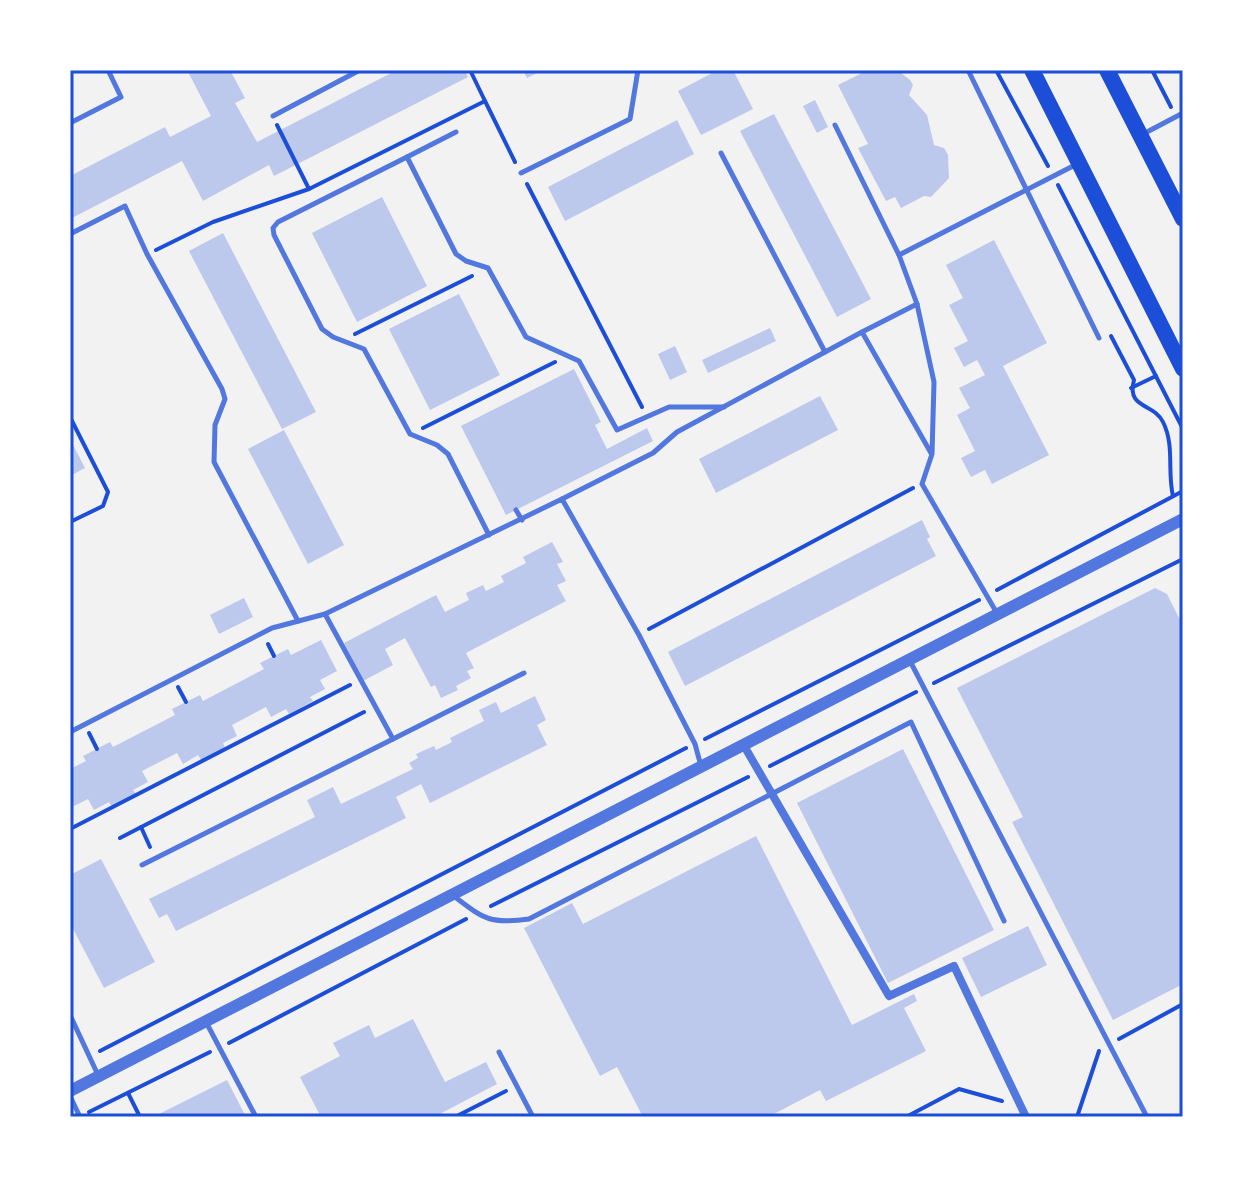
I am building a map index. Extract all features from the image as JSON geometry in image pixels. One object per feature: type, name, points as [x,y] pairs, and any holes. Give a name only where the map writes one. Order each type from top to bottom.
[{"type":"main road","points":[[1032,70],[1183,369]]},
{"type":"main road","points":[[1107,70],[1183,219]]},
{"type":"street","points":[[70,1094],[99,1076],[1183,519]]},
{"type":"street","points":[[743,744],[889,996],[954,966],[1026,1117]]},
{"type":"lane","points":[[70,123],[121,97],[108,70]]},
{"type":"lane","points":[[273,116],[360,70]]},
{"type":"lane","points":[[521,173],[630,119],[638,70]]},
{"type":"lane","points":[[968,70],[1099,338]]},
{"type":"lane","points":[[1140,135],[1183,113]]},
{"type":"lane","points":[[835,125],[899,255],[917,304],[934,382],[932,454],[922,484],[999,615]]},
{"type":"lane","points":[[456,132],[278,222],[273,228],[322,329],[326,334],[358,346],[369,355],[410,434],[437,445],[448,454],[489,535]]},
{"type":"lane","points":[[721,153],[825,352]]},
{"type":"lane","points":[[407,157],[459,258],[488,268],[526,337],[579,361],[617,430],[669,407],[724,407]]},
{"type":"lane","points":[[899,255],[1080,162]]},
{"type":"lane","points":[[70,234],[125,206],[147,254],[222,389],[225,399],[215,425],[214,462],[298,621]]},
{"type":"lane","points":[[70,732],[272,628],[325,614],[522,520],[653,453],[677,432],[917,304]]},
{"type":"lane","points":[[862,332],[932,454]]},
{"type":"lane","points":[[562,499],[639,635],[695,744],[701,767]]},
{"type":"lane","points":[[516,510],[522,520]]},
{"type":"lane","points":[[325,614],[393,739]]},
{"type":"lane","points":[[910,660],[1147,1117]]},
{"type":"lane","points":[[142,865],[524,673]]},
{"type":"lane","points":[[452,895],[477,913],[499,923],[529,919],[911,722],[1004,921]]},
{"type":"lane","points":[[70,1015],[99,1076]]},
{"type":"lane","points":[[206,1021],[256,1117]]},
{"type":"lane","points":[[499,1052],[533,1117]]},
{"type":"lane","points":[[70,1094],[80,1117]]},
{"type":"path","points":[[470,70],[647,416]]},
{"type":"path","points":[[996,70],[1183,429]]},
{"type":"path","points":[[1152,70],[1175,116]]},
{"type":"path","points":[[147,254],[213,222],[309,189],[485,101]]},
{"type":"path","points":[[273,116],[309,189]]},
{"type":"path","points":[[342,341],[488,268]]},
{"type":"path","points":[[1099,338],[1109,333],[1134,380],[1131,388],[1134,398],[1161,417],[1171,455],[1169,479],[1173,496]]},
{"type":"path","points":[[410,434],[568,356]]},
{"type":"path","points":[[1131,388],[1156,376]]},
{"type":"path","points":[[70,417],[108,492],[103,506],[70,522]]},
{"type":"path","points":[[639,635],[922,484]]},
{"type":"path","points":[[90,1056],[988,595],[1183,491]]},
{"type":"path","points":[[80,1117],[220,1048],[477,913],[1183,559]]},
{"type":"path","points":[[70,829],[352,684]]},
{"type":"path","points":[[120,838],[366,711]]},
{"type":"path","points":[[141,827],[156,858]]},
{"type":"path","points":[[1077,1117],[1100,1047],[1183,1004]]},
{"type":"path","points":[[455,1117],[516,1086]]},
{"type":"path","points":[[906,1117],[959,1089],[1009,1103],[1017,1099]]},
{"type":"path","points":[[128,1093],[140,1117]]},
{"type":"building","points":[[187,70],[230,70],[245,98],[235,103],[257,142],[397,70],[464,70],[468,77],[274,176],[269,165],[203,201],[182,161],[70,219],[70,176],[165,127],[170,137],[211,116]]},
{"type":"building","points":[[523,70],[543,70],[527,78]]},
{"type":"building","points":[[718,70],[733,70],[753,109],[701,135],[678,91]]},
{"type":"building","points":[[862,70],[897,70],[913,85],[909,95],[927,115],[934,145],[944,148],[948,155],[949,178],[931,197],[924,196],[901,208],[895,197],[886,201],[858,148],[868,144],[838,85],[862,73]]},
{"type":"building","points":[[815,100],[828,127],[817,133],[803,106]]},
{"type":"building","points":[[774,114],[871,299],[837,317],[740,131]]},
{"type":"building","points":[[677,120],[694,154],[565,221],[548,187]]},
{"type":"building","points":[[382,197],[427,286],[357,322],[312,233]]},
{"type":"building","points":[[223,233],[316,412],[282,429],[189,251]]},
{"type":"building","points":[[994,240],[1047,343],[1003,366],[1049,455],[992,484],[985,470],[971,477],[961,458],[975,451],[957,415],[970,408],[959,388],[985,375],[977,360],[964,367],[954,348],[968,341],[949,305],[963,298],[946,265]]},
{"type":"building","points":[[459,294],[500,375],[430,410],[389,329]]},
{"type":"building","points":[[770,328],[776,341],[708,373],[702,360]]},
{"type":"building","points":[[675,346],[687,372],[670,380],[658,354]]},
{"type":"building","points":[[574,369],[601,422],[595,425],[607,449],[647,428],[653,441],[506,515],[461,426]]},
{"type":"building","points":[[820,396],[838,430],[716,493],[699,459]]},
{"type":"building","points":[[284,430],[344,545],[308,564],[248,449]]},
{"type":"building","points":[[70,439],[85,468],[70,476]]},
{"type":"building","points":[[922,520],[936,556],[685,686],[668,652]]},
{"type":"building","points":[[552,542],[563,562],[557,564],[566,581],[557,585],[566,601],[466,653],[474,668],[467,671],[471,678],[456,686],[458,690],[441,698],[435,685],[431,687],[405,638],[385,649],[393,665],[363,681],[344,643],[436,595],[445,612],[469,600],[466,593],[483,585],[486,591],[504,582],[501,576],[526,563],[523,557]]},
{"type":"building","points":[[1155,588],[1167,594],[1183,626],[1183,984],[1113,1020],[1012,822],[1023,817],[957,688]]},
{"type":"building","points":[[244,598],[253,617],[219,634],[210,615]]},
{"type":"building","points":[[321,640],[337,671],[320,680],[325,689],[310,697],[313,701],[289,714],[286,709],[271,717],[266,707],[232,725],[237,736],[223,743],[225,748],[201,760],[198,755],[183,764],[177,753],[142,771],[148,782],[133,790],[136,794],[112,807],[109,802],[94,810],[88,799],[70,808],[70,769],[86,761],[83,756],[110,742],[113,747],[175,715],[172,709],[200,695],[203,701],[264,669],[260,663],[288,649],[291,655]]},
{"type":"building","points":[[535,696],[546,720],[537,725],[547,745],[430,803],[421,784],[396,797],[406,818],[176,931],[167,914],[159,918],[149,899],[315,817],[307,800],[333,787],[341,804],[413,769],[409,763],[418,758],[416,754],[434,746],[436,750],[452,742],[450,738],[484,721],[479,710],[496,702],[501,713]]},
{"type":"building","points":[[903,749],[994,930],[888,983],[797,803]]},
{"type":"building","points":[[756,836],[852,1025],[914,994],[917,1001],[904,1008],[926,1051],[826,1101],[820,1090],[768,1117],[643,1117],[617,1067],[600,1076],[524,928],[572,903],[583,924]]},
{"type":"building","points":[[101,859],[155,962],[104,988],[70,923],[70,875]]},
{"type":"building","points":[[1028,926],[1047,965],[981,997],[962,958]]},
{"type":"building","points":[[413,1019],[445,1082],[486,1062],[497,1084],[434,1117],[321,1117],[300,1077],[340,1056],[333,1043],[369,1025],[375,1038]]},
{"type":"building","points":[[227,1080],[246,1117],[153,1117]]}]
